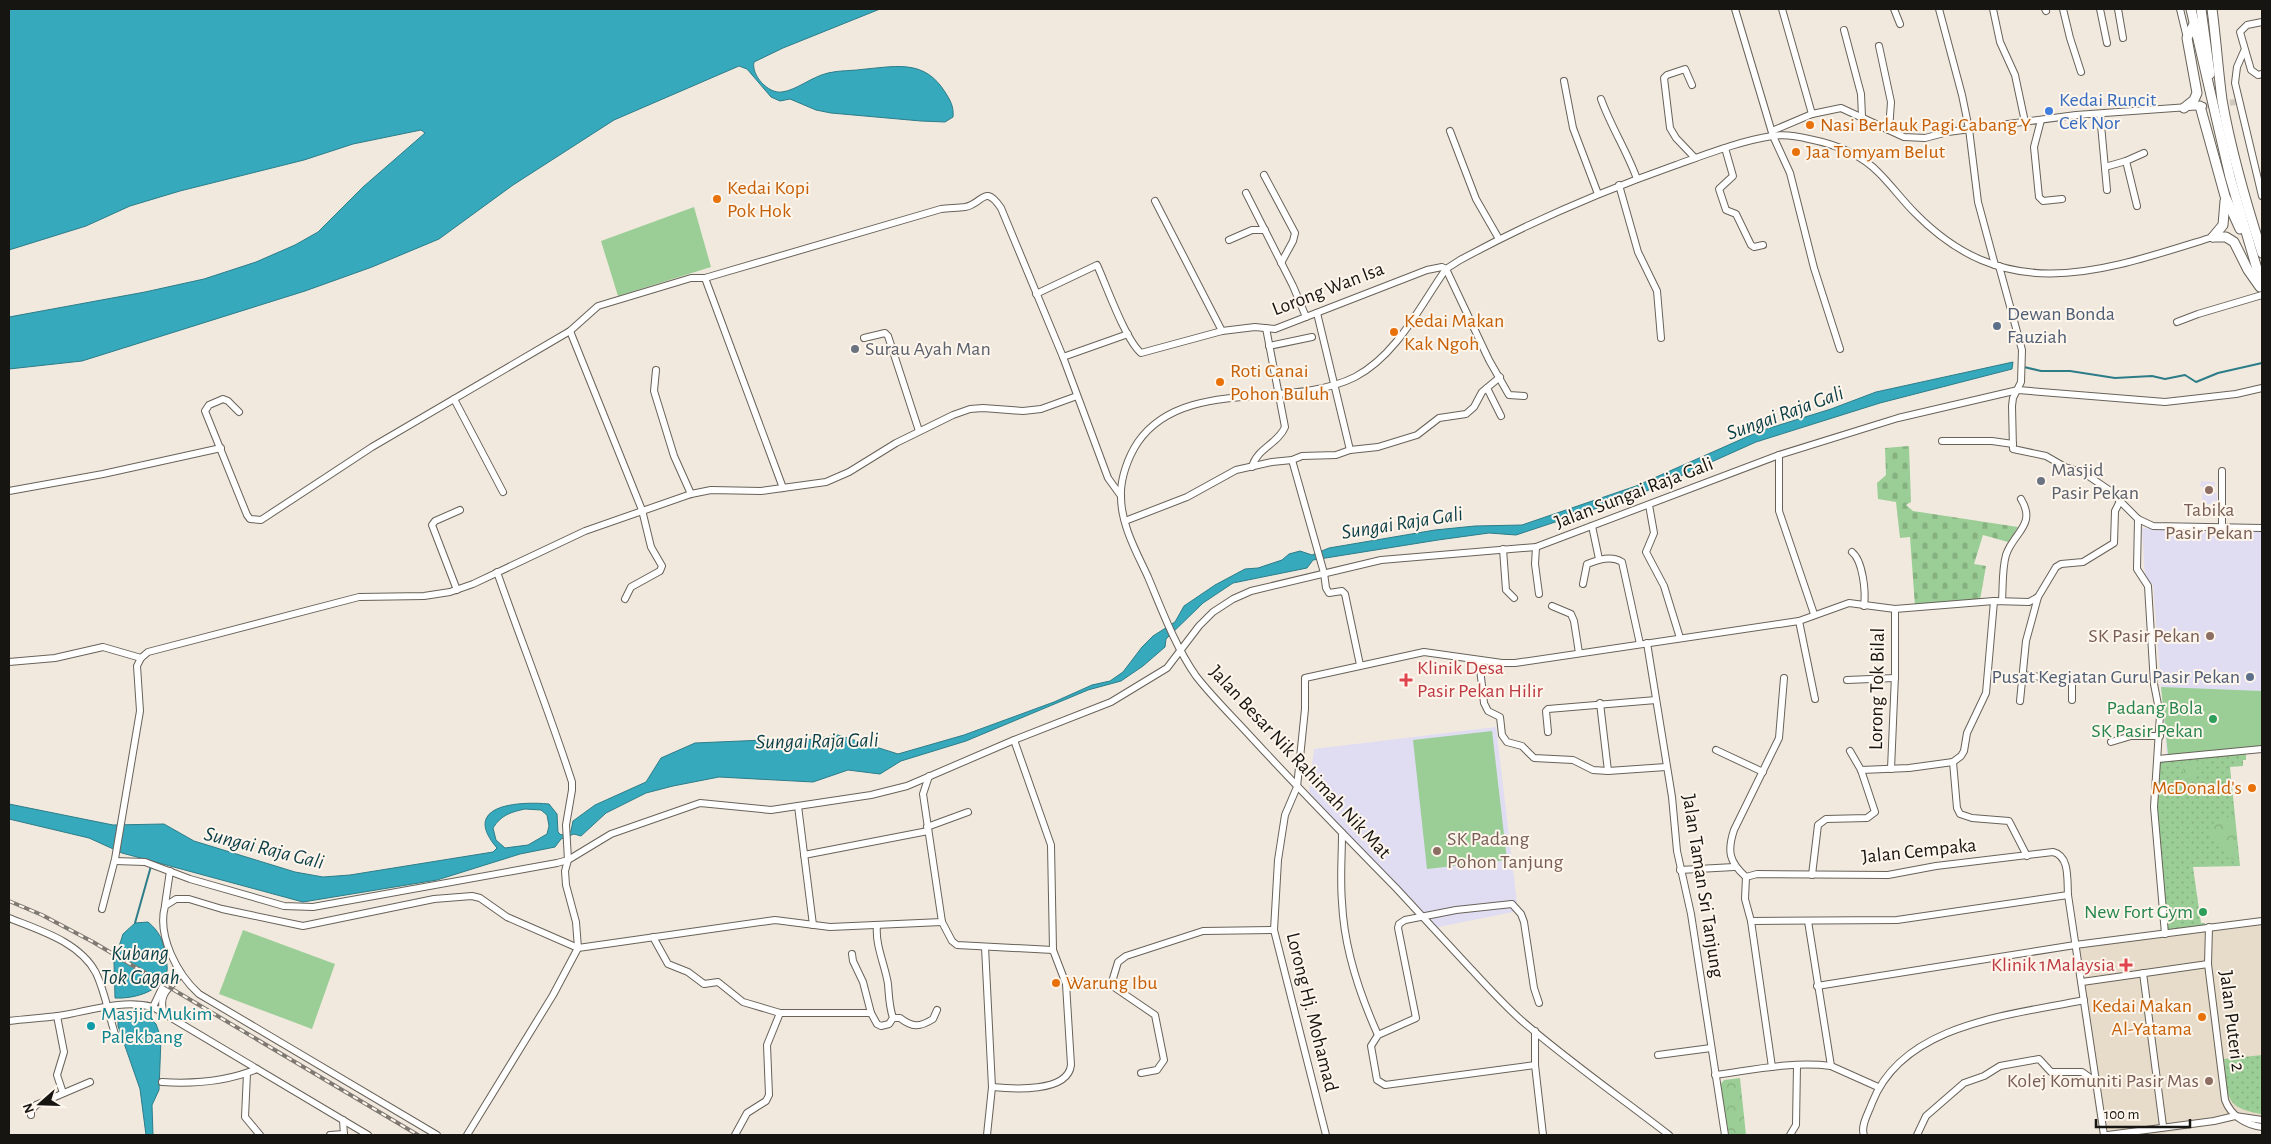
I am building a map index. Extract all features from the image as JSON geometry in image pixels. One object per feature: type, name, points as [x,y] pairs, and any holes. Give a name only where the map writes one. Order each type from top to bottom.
[{"type":"highway","points":[[2191,9],[2217,100],[2225,113],[2262,235]]},
{"type":"highway","points":[[2202,9],[2228,167],[2262,287]]},
{"type":"highway","points":[[2212,9],[2217,100]]},
{"type":"highway","points":[[2184,108],[2194,100],[2197,93],[2187,38],[2194,24]]},
{"type":"highway","points":[[2201,106],[2225,196],[2250,249]]},
{"type":"highway","points":[[2225,113],[2241,185],[2262,253]]},
{"type":"highway","points":[[2212,237],[2223,225],[2225,196]]},
{"type":"highway","points":[[2212,237],[2226,237],[2234,242],[2248,270],[2262,287]]},
{"type":"street","points":[[1735,9],[1773,133],[1790,172],[1814,268],[1840,349]]},
{"type":"street","points":[[1782,9],[1812,114]]},
{"type":"street","points":[[1894,9],[1900,24]]},
{"type":"street","points":[[1939,9],[1969,129],[1976,195],[2019,338],[2022,359],[2021,382],[2013,398],[2012,406],[2013,449],[2046,456],[2066,467],[2084,473],[2103,485],[2138,519],[2153,526],[2262,528]]},
{"type":"street","points":[[1993,9],[2000,42],[2015,75],[2026,122]]},
{"type":"street","points":[[2063,9],[2081,72]]},
{"type":"street","points":[[2100,9],[2107,43]]},
{"type":"street","points":[[2118,9],[2124,38]]},
{"type":"street","points":[[2180,9],[2187,38]]},
{"type":"street","points":[[2262,22],[2242,28],[2240,37],[2251,70],[2258,75],[2262,74]]},
{"type":"street","points":[[1844,30],[1861,95],[1862,117]]},
{"type":"street","points":[[1879,46],[1891,102],[1889,130]]},
{"type":"street","points":[[2244,51],[2235,74],[2237,101],[2262,196]]},
{"type":"street","points":[[1692,85],[1687,72],[1683,69],[1664,78],[1670,128],[1676,138],[1695,158]]},
{"type":"street","points":[[1564,81],[1573,128],[1598,194]]},
{"type":"street","points":[[1601,99],[1608,120],[1629,158],[1637,179]]},
{"type":"street","points":[[1773,133],[1812,114],[1841,108],[1904,137],[1914,138],[2041,120],[2201,106]]},
{"type":"street","points":[[2100,114],[2107,190]]},
{"type":"street","points":[[2041,120],[2034,147],[2039,197],[2043,201],[2062,199]]},
{"type":"street","points":[[1450,131],[1476,199],[1499,239]]},
{"type":"street","name":"Jalan Besar Nik Rahimah Nik Mat","points":[[1669,1135],[1535,1031],[1505,1005],[1423,916],[1297,787],[1194,674],[1168,626],[1125,521],[1120,496],[1130,456],[1139,441],[1165,416],[1202,403],[1279,396],[1335,386],[1356,376],[1389,351],[1446,269],[1499,239],[1556,211],[1619,185],[1773,133],[1826,143],[1862,159],[1878,172],[1923,222],[1960,249],[1997,266],[2021,272],[2048,275],[2074,274],[2158,255],[2212,237]]},
{"type":"street","points":[[1726,148],[1733,176],[1719,189],[1725,208],[1727,211],[1736,214],[1751,245],[1754,247],[1763,245]]},
{"type":"street","points":[[2105,167],[2144,153]]},
{"type":"street","points":[[2126,161],[2137,206]]},
{"type":"street","points":[[1264,175],[1295,233],[1294,241],[1281,263]]},
{"type":"street","points":[[1619,185],[1638,252],[1657,291],[1661,338]]},
{"type":"street","points":[[1246,193],[1306,317]]},
{"type":"street","points":[[239,412],[225,399],[209,405],[206,409],[206,414],[247,515],[250,520],[261,520],[372,447],[570,331],[598,306],[691,278],[705,278],[941,210],[966,207],[973,205],[981,197],[988,196],[995,199],[1001,208],[1063,357],[1108,478],[1120,496]]},
{"type":"street","points":[[1155,201],[1222,331]]},
{"type":"street","points":[[1229,240],[1252,230],[1265,230]]},
{"type":"street","name":"Lorong Wan Isa","points":[[1036,294],[1097,265],[1128,334],[1137,349],[1141,353],[1147,353],[1178,342],[1222,331],[1255,327],[1275,329],[1438,266],[1446,269]]},
{"type":"street","points":[[1446,269],[1489,360],[1509,395],[1524,396]]},
{"type":"street","points":[[705,278],[783,488]]},
{"type":"street","points":[[2178,322],[2262,295]]},
{"type":"street","points":[[1317,313],[1350,450]]},
{"type":"street","points":[[1252,466],[1254,459],[1281,436],[1285,426],[1266,328]]},
{"type":"street","points":[[570,331],[642,510],[651,547],[662,568],[631,587],[625,598]]},
{"type":"street","points":[[864,338],[880,333],[885,333],[888,336],[920,431]]},
{"type":"street","points":[[1063,357],[1128,334]]},
{"type":"street","points":[[1269,346],[1312,337]]},
{"type":"street","points":[[656,370],[654,390],[674,456],[691,494]]},
{"type":"street","points":[[1125,521],[1187,497],[1231,472],[1272,462],[1292,460],[1302,456],[1336,455],[1350,450],[1382,446],[1416,435],[1439,418],[1466,414],[1474,407],[1487,388],[1500,377]]},
{"type":"street","points":[[1487,388],[1501,416]]},
{"type":"street","name":"Jalan Sungai Raja Gali","points":[[568,860],[611,834],[700,803],[770,810],[871,795],[906,787],[1014,740],[1111,702],[1168,667],[1199,626],[1213,612],[1233,599],[1251,591],[1381,560],[1536,546],[1779,455],[1900,417],[2018,390],[2165,402],[2236,394],[2262,388]]},
{"type":"street","points":[[102,909],[115,860],[140,711],[138,666],[141,658],[158,648],[359,597],[424,596],[457,590],[584,531],[691,494],[711,490],[761,491],[826,482],[849,472],[896,443],[970,409],[1041,410],[1077,396]]},
{"type":"street","points":[[454,399],[503,492]]},
{"type":"street","points":[[1942,441],[1992,441],[2013,444]]},
{"type":"street","points":[[9,491],[103,474],[221,448]]},
{"type":"street","points":[[1779,455],[1779,512],[1814,614]]},
{"type":"street","points":[[1292,460],[1324,573],[1326,588],[1329,593],[1342,591],[1345,594],[1360,665]]},
{"type":"street","points":[[2222,471],[2222,527]]},
{"type":"street","points":[[2002,601],[2006,557],[2010,546],[2025,525],[2025,509],[2020,499]]},
{"type":"street","points":[[2020,701],[2027,636],[2038,597],[2056,567],[2061,564],[2083,562],[2114,543],[2115,511],[2120,501]]},
{"type":"street","points":[[1648,505],[1654,533],[1646,552],[1664,586],[1680,638]]},
{"type":"street","points":[[457,590],[432,525],[435,520],[460,510]]},
{"type":"street","points":[[2138,519],[2137,569],[2148,586],[2154,684],[2160,715],[2154,806],[2165,934]]},
{"type":"street","points":[[1592,526],[1599,559]]},
{"type":"street","points":[[1536,546],[1535,564],[1539,594]]},
{"type":"street","points":[[1503,549],[1506,590],[1514,598]]},
{"type":"street","points":[[1852,552],[1856,555],[1863,577],[1864,606]]},
{"type":"street","points":[[1583,584],[1585,567],[1599,559],[1616,559],[1622,562],[1640,644]]},
{"type":"street","points":[[467,1135],[553,995],[578,948],[576,922],[566,885],[565,871],[568,860],[566,825],[572,782],[549,709],[497,572]]},
{"type":"street","name":"Lorong Hj. Mohamad","points":[[1326,1135],[1274,930],[1285,815],[1297,787],[1305,709],[1305,678],[1424,652],[1515,663],[1799,621],[1842,604],[1895,610],[1994,601],[2029,602],[2038,597]]},
{"type":"street","points":[[1861,770],[1891,770],[1953,762],[1964,751],[1968,733],[1986,693],[1994,601]]},
{"type":"street","points":[[1552,606],[1571,614],[1574,621],[1578,653]]},
{"type":"street","name":"Lorong Tok Bilal","points":[[1891,770],[1895,678],[1895,610]]},
{"type":"street","points":[[1799,621],[1815,699]]},
{"type":"street","name":"Jalan Taman Sri Tanjung","points":[[1648,643],[1680,870],[1693,922],[1725,1135]]},
{"type":"street","points":[[9,662],[55,658],[103,647],[141,658]]},
{"type":"street","points":[[1479,660],[1484,703],[1488,711],[1500,717],[1502,735],[1507,742],[1522,746],[1534,758],[1573,760],[1592,770],[1608,771],[1666,766]]},
{"type":"street","points":[[2022,675],[2070,680],[2072,684],[2072,700]]},
{"type":"street","points":[[1772,1067],[1751,921],[1745,900],[1744,888],[1746,877],[1734,867],[1730,842],[1779,738],[1784,678]]},
{"type":"street","points":[[1847,680],[1895,678]]},
{"type":"street","points":[[1548,732],[1546,710],[1548,709],[1600,703],[1656,700]]},
{"type":"street","points":[[1600,703],[1608,771]]},
{"type":"street","points":[[2111,742],[2131,736],[2160,736]]},
{"type":"street","points":[[992,1087],[1021,1090],[1058,1082],[1069,1074],[1071,1065],[1066,984],[1053,950],[1051,844],[1014,740]]},
{"type":"street","points":[[2158,759],[2262,749]]},
{"type":"street","points":[[1716,750],[1763,772]]},
{"type":"street","points":[[1812,875],[1818,825],[1821,821],[1826,819],[1867,818],[1875,812],[1861,770],[1850,751]]},
{"type":"street","points":[[1953,762],[1957,808],[1960,814],[1972,818],[2009,821],[2026,856]]},
{"type":"street","points":[[929,776],[923,792],[927,829],[942,922],[952,941],[957,945],[1053,950]]},
{"type":"street","points":[[798,806],[812,925]]},
{"type":"street","points":[[804,856],[927,829],[968,812]]},
{"type":"street","points":[[1342,833],[1342,903],[1348,951],[1363,1001],[1378,1035]]},
{"type":"street","name":"Jalan Cempaka","points":[[1746,877],[1757,874],[1888,875],[1936,866],[2053,852],[2063,858],[2068,895]]},
{"type":"street","points":[[115,860],[145,862],[190,879],[284,906],[313,907],[568,860]]},
{"type":"street","points":[[1680,870],[1734,867]]},
{"type":"street","points":[[163,1011],[161,999],[179,976],[163,925],[170,871]]},
{"type":"street","points":[[1751,921],[1912,918],[2068,895],[2104,1135]]},
{"type":"street","points":[[165,906],[176,899],[189,899],[303,926],[434,899],[472,896],[480,898],[507,917],[578,948],[775,920],[829,927],[942,922]]},
{"type":"street","points":[[1535,1064],[1382,1084],[1377,1080],[1371,1046],[1378,1035],[1416,1018],[1398,928],[1401,922],[1423,916],[1456,910],[1512,904],[1521,914],[1524,922],[1534,988],[1539,1003]]},
{"type":"street","points":[[9,918],[51,935],[86,960],[96,974],[117,1040]]},
{"type":"street","points":[[1808,921],[1830,1066]]},
{"type":"street","points":[[1817,986],[2075,945],[2262,921]]},
{"type":"street","points":[[877,926],[876,934],[888,986],[888,1005],[893,1018]]},
{"type":"street","name":"Jalan Puteri 2","points":[[2209,927],[2208,964],[2225,1100],[2229,1109],[2236,1116]]},
{"type":"street","points":[[1111,985],[1118,962],[1126,956],[1203,931],[1274,930]]},
{"type":"street","points":[[653,937],[664,959],[670,965],[687,972],[704,984],[718,982],[744,1003],[780,1013],[871,1013]]},
{"type":"street","points":[[985,947],[992,1087],[987,1135]]},
{"type":"street","points":[[852,954],[853,961],[863,982],[871,1013],[877,1024],[881,1026],[888,1025],[893,1018]]},
{"type":"street","points":[[2082,982],[2208,964]]},
{"type":"street","points":[[178,968],[198,994],[436,1135]]},
{"type":"street","points":[[2143,973],[2163,1126]]},
{"type":"street","points":[[153,1007],[164,984],[174,982]]},
{"type":"street","points":[[1066,984],[1111,985],[1151,1011],[1157,1019],[1164,1060],[1157,1070],[1142,1073]]},
{"type":"street","points":[[1864,1135],[1863,1128],[1878,1088],[1904,1059],[1930,1040],[1955,1028],[1985,1020],[2084,1000]]},
{"type":"street","points":[[9,1021],[57,1016],[107,1006],[132,1004],[153,1007],[163,1011],[368,1135]]},
{"type":"street","points":[[893,1018],[900,1018],[908,1025],[916,1026],[933,1019],[937,1010]]},
{"type":"street","points":[[735,1135],[747,1113],[766,1100],[769,1095],[767,1045],[780,1013]]},
{"type":"street","points":[[57,1016],[64,1052],[57,1075],[63,1093]]},
{"type":"street","points":[[1535,1031],[1535,1064],[1543,1135]]},
{"type":"street","points":[[1658,1055],[1711,1048]]},
{"type":"street","points":[[1917,1135],[1926,1116],[1959,1086],[1984,1076],[2000,1066],[2039,1059],[2051,1072],[2082,1072],[2096,1082]]},
{"type":"street","points":[[1715,1075],[1772,1067],[1814,1064],[1830,1066],[1878,1088]]},
{"type":"street","points":[[1790,1135],[1796,1125],[1797,1065]]},
{"type":"street","points":[[162,1082],[200,1081],[247,1073],[256,1069]]},
{"type":"street","points":[[247,1073],[245,1117],[260,1135]]},
{"type":"street","points":[[31,1115],[34,1106],[90,1082]]},
{"type":"street","points":[[2236,1116],[2247,1123],[2262,1127]]},
{"type":"street","points":[[2108,1135],[2163,1126],[2214,1121],[2236,1116],[2262,1120]]},
{"type":"street","points":[[330,1135],[344,1135],[343,1120]]},
{"type":"shaded area","name":"Tabika Pasir Pekan","points":[[2201,481],[2215,482],[2214,493],[2217,493],[2217,501],[2212,501],[2212,504],[2205,504],[2205,500],[2202,500],[2203,487],[2200,486]]},
{"type":"shaded area","name":"SK Pasir Pekan","points":[[2142,528],[2212,530],[2216,534],[2237,535],[2241,531],[2262,532],[2262,746],[2167,757],[2153,585],[2145,577]]},
{"type":"shaded area","name":"SK Padang Pohon Tanjung","points":[[1496,727],[1518,911],[1433,928],[1309,792],[1314,749]]},
{"type":"shaded area","points":[[2262,925],[2262,1123],[2234,1121],[2154,1135],[2099,1135],[2072,948]]},
{"type":"green space","points":[[694,207],[711,267],[618,296],[601,241]]},
{"type":"green space","points":[[1909,446],[1911,502],[1906,505],[1913,511],[2018,527],[2008,542],[1983,535],[1974,564],[1986,566],[1980,600],[1915,606],[1910,537],[1900,538],[1896,502],[1878,499],[1877,483],[1886,475],[1885,448]]},
{"type":"green space","name":"Padang Bola SK Pasir Pekan","points":[[2161,687],[2262,691],[2262,746],[2168,755]]},
{"type":"green space","points":[[1492,731],[1507,860],[1427,869],[1413,740]]},
{"type":"green space","points":[[2246,750],[2246,760],[2243,760],[2243,766],[2230,767],[2240,866],[2193,867],[2201,923],[2205,923],[2205,928],[2165,934],[2154,807],[2158,759]]},
{"type":"green space","points":[[2202,757],[2203,767],[2193,768],[2195,776],[2184,779],[2182,759]]},
{"type":"green space","points":[[2234,814],[2238,861],[2227,857],[2221,843],[2207,836],[2208,830],[2215,820]]},
{"type":"green space","points":[[243,930],[335,964],[312,1029],[219,994]]},
{"type":"green space","points":[[2262,1055],[2262,1114],[2240,1108],[2233,1103],[2227,1090],[2224,1059]]},
{"type":"green space","points":[[1740,1078],[1746,1135],[1729,1135],[1720,1085],[1724,1080]]},
{"type":"water","points":[[9,9],[880,9],[783,48],[754,62],[758,78],[771,90],[782,92],[793,89],[816,77],[833,72],[910,67],[929,74],[937,82],[950,101],[953,117],[945,122],[921,121],[816,110],[790,99],[780,101],[771,97],[747,69],[739,66],[614,120],[513,185],[439,239],[372,267],[305,291],[82,361],[9,369],[9,317],[204,279],[256,262],[295,245],[318,232],[363,187],[425,133],[421,130],[353,144],[304,160],[180,191],[130,206],[86,226],[9,250]]},
{"type":"water","points":[[2013,362],[2012,369],[1880,403],[1756,442],[1640,494],[1516,535],[1489,533],[1313,560],[1307,568],[1233,583],[1203,603],[1166,639],[1165,647],[1143,666],[1121,681],[1088,690],[966,741],[901,761],[880,774],[848,770],[813,782],[719,777],[673,786],[646,793],[606,813],[581,836],[574,834],[561,839],[555,847],[520,854],[437,880],[303,902],[122,853],[89,838],[9,819],[9,804],[113,825],[164,824],[194,841],[295,872],[323,877],[350,875],[493,852],[497,848],[487,834],[485,823],[489,814],[497,809],[509,805],[549,804],[557,814],[558,832],[561,835],[571,831],[573,821],[595,805],[646,782],[661,758],[695,743],[764,740],[776,745],[838,735],[898,754],[964,735],[1054,702],[1092,685],[1110,681],[1123,672],[1153,636],[1175,622],[1184,606],[1215,585],[1245,569],[1258,568],[1282,560],[1289,554],[1300,551],[1312,555],[1329,548],[1435,530],[1475,526],[1522,525],[1636,486],[1760,431],[1831,409],[1876,392]],"holes":[[[525,809],[541,810],[547,815],[549,826],[547,834],[528,845],[505,848],[496,840],[493,828],[503,817]]]},
{"type":"water","name":"Kubang Tok Gagah","points":[[148,922],[158,933],[163,945],[167,968],[164,978],[146,993],[115,998],[114,962],[123,934],[135,923]]},
{"type":"water","points":[[128,1011],[148,1016],[156,1024],[161,1038],[159,1090],[152,1105],[153,1135],[146,1135],[140,1089],[118,1026],[118,1018]]},
{"type":"waterway","name":"Sungai Raja Gali","points":[[2024,367],[2041,371],[2070,371],[2115,378],[2152,376],[2165,379],[2185,375],[2196,382],[2218,373],[2262,363]]},
{"type":"waterway","points":[[135,923],[151,866]]},
{"type":"tunnel","points":[[2203,106],[2236,102]]},
{"type":"railway","points":[[9,901],[42,915],[93,942],[418,1135]]},
{"type":"place","name":"Kedai Runcit Cek Nor","points":[[2049,111]]},
{"type":"place","name":"Nasi Berlauk Pagi Cabang Y","points":[[1810,125]]},
{"type":"place","name":"Jaa Tomyam Belut","points":[[1796,152]]},
{"type":"place","name":"Kedai Kopi Pok Hok","points":[[717,199]]},
{"type":"place","name":"Dewan Bonda Fauziah","points":[[1997,326]]},
{"type":"place","name":"Kedai Makan Kak Ngoh","points":[[1394,332]]},
{"type":"place","name":"Surau Ayah Man","points":[[855,349]]},
{"type":"place","name":"Roti Canai Pohon Buluh","points":[[1220,382]]},
{"type":"place","name":"Masjid Pasir Pekan","points":[[2041,481]]},
{"type":"place","name":"Tabika Pasir Pekan","points":[[2209,490]]},
{"type":"place","name":"SK Pasir Pekan","points":[[2210,636]]},
{"type":"place","name":"Pusat Kegiatan Guru Pasir Pekan","points":[[2250,677]]},
{"type":"place","name":"Klinik Desa Pasir Pekan Hilir","points":[[1406,680]]},
{"type":"place","name":"Padang Bola SK Pasir Pekan","points":[[2213,719]]},
{"type":"place","name":"McDonald's","points":[[2252,788]]},
{"type":"place","name":"SK Padang Pohon Tanjung","points":[[1437,851]]},
{"type":"place","name":"New Fort Gym","points":[[2203,912]]},
{"type":"place","name":"Klinik 1Malaysia","points":[[2126,965]]},
{"type":"place","name":"Warung Ibu","points":[[1056,983]]},
{"type":"place","name":"Kedai Makan Al-Yatama","points":[[2202,1017]]},
{"type":"place","name":"Masjid Mukim Palekbang","points":[[91,1026]]},
{"type":"place","name":"Kolej Komuniti Pasir Mas","points":[[2209,1081]]}]
